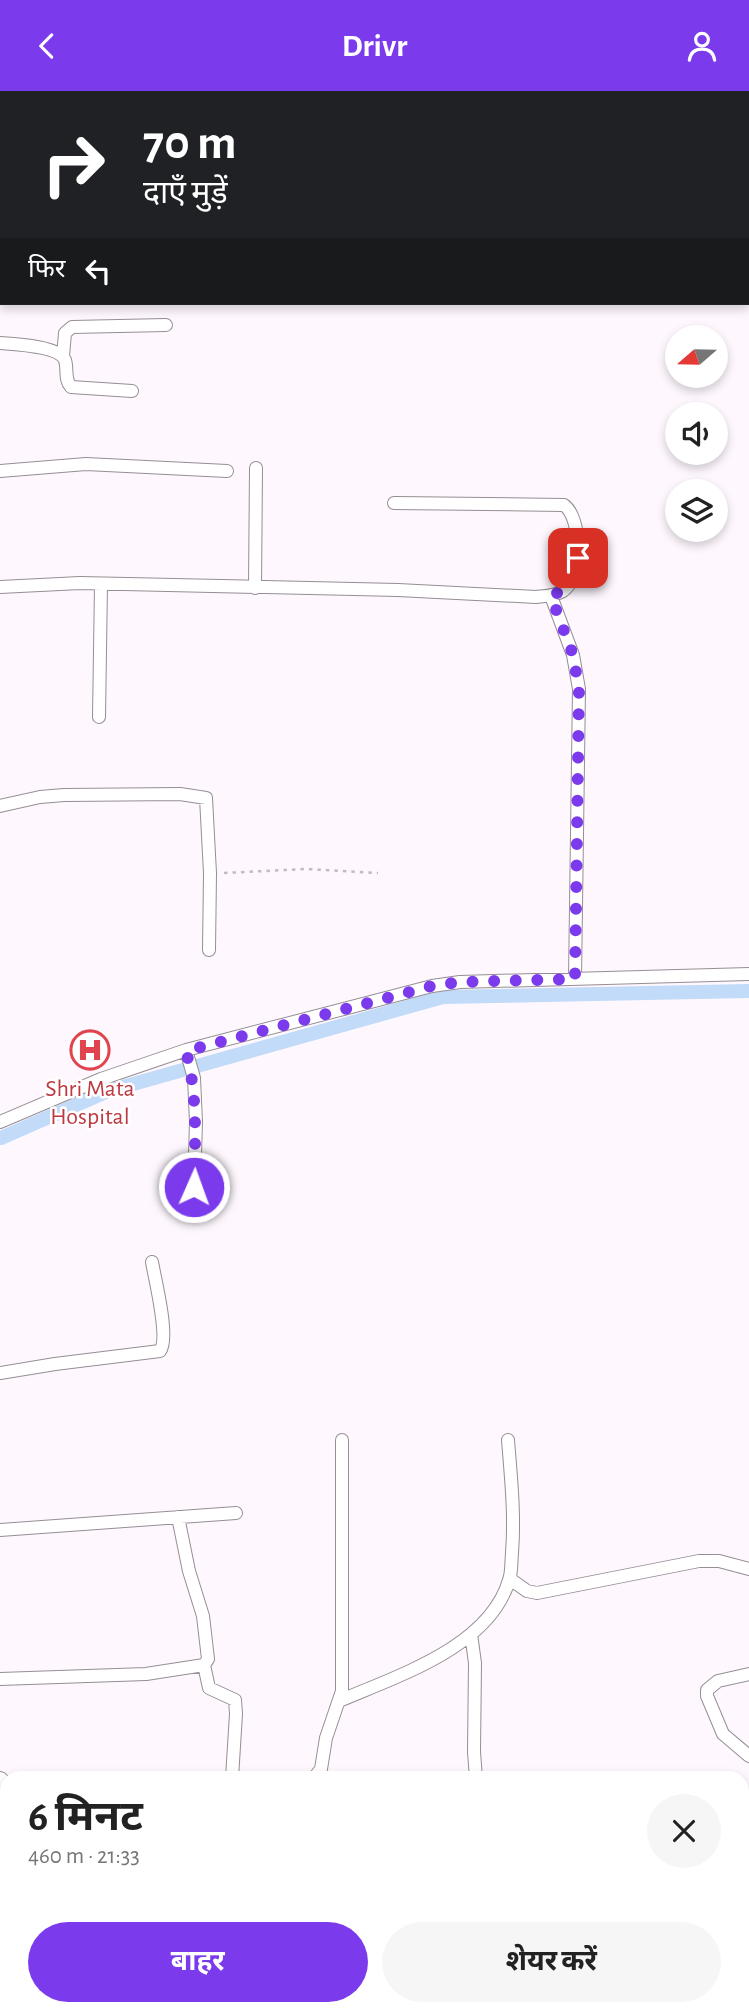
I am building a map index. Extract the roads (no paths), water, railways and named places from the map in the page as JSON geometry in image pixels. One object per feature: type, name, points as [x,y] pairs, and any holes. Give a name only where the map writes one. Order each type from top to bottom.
[{"type":"street","points":[[132,391],[71,387],[66,380],[63,356],[65,333],[72,327],[166,325]]},
{"type":"street","points":[[0,343],[31,346],[63,356]]},
{"type":"street","points":[[0,471],[86,464],[226,471]]},
{"type":"street","points":[[255,588],[256,468]]},
{"type":"street","points":[[0,587],[100,584],[551,596],[563,590],[576,571],[578,558],[575,520],[571,510],[564,505],[394,503]]},
{"type":"street","points":[[99,717],[100,584]]},
{"type":"street","points":[[551,596],[573,655],[579,689],[575,979]]},
{"type":"street","points":[[0,806],[64,795],[206,798],[210,873],[209,950]]},
{"type":"street","points":[[0,1122],[101,1079],[432,986],[460,982],[749,974]]},
{"type":"street","points":[[187,1053],[192,1070],[196,1122],[194,1187]]},
{"type":"street","points":[[0,1373],[160,1351],[164,1344],[163,1331],[152,1262]]},
{"type":"street","points":[[320,1771],[339,1701],[343,1670],[342,1440]]},
{"type":"street","points":[[339,1701],[447,1652],[471,1634],[497,1606],[510,1579],[514,1509],[508,1440]]},
{"type":"street","points":[[0,1529],[236,1513]]},
{"type":"street","points":[[178,1517],[189,1571],[203,1616],[208,1659],[204,1665],[209,1688],[235,1700],[232,1771]]},
{"type":"street","points":[[510,1579],[527,1591],[537,1593],[711,1560],[749,1569]]},
{"type":"street","points":[[471,1634],[475,1663],[475,1771]]},
{"type":"street","points":[[0,1679],[146,1674],[204,1665]]},
{"type":"street","points":[[749,1674],[718,1681],[707,1690],[707,1696],[723,1734],[749,1756]]},
{"type":"waterway","points":[[1,1138],[108,1091],[443,997],[749,991]]},
{"type":"place","name":"Shri Mata Hospital","points":[[90,1050]]}]
